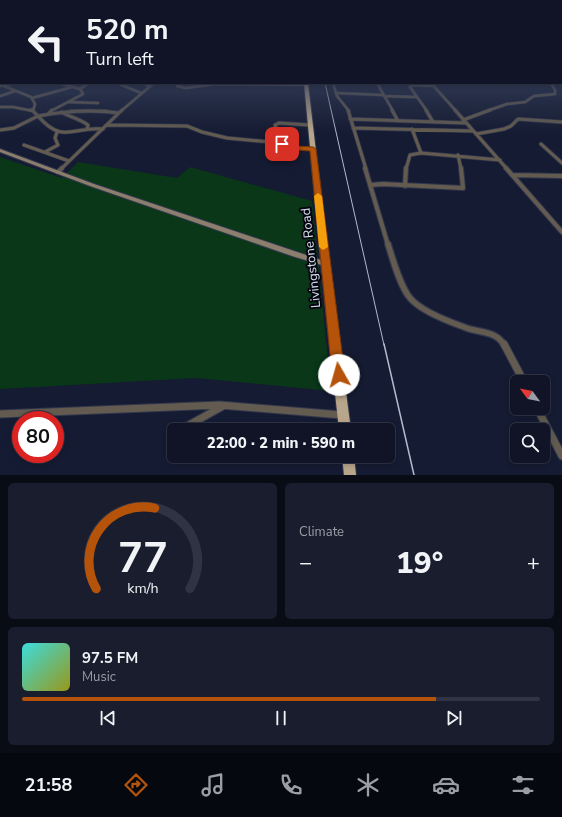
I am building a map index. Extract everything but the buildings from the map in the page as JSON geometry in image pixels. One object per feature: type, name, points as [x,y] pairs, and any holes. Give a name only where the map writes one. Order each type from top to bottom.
[{"type":"highway","name":"Livingstone Road","points":[[306,88],[309,125],[345,423]]},
{"type":"highway","points":[[349,463],[350,475]]},
{"type":"main road","points":[[0,150],[58,172],[325,264]]},
{"type":"street","points":[[9,88],[32,98],[36,104],[33,111]]},
{"type":"street","points":[[32,98],[68,88]]},
{"type":"street","points":[[48,114],[53,109],[83,95],[80,89],[77,88]]},
{"type":"street","points":[[129,88],[141,93]]},
{"type":"street","points":[[58,172],[107,124],[147,88]]},
{"type":"street","points":[[335,88],[336,93],[348,109],[394,263],[410,298],[429,312],[465,328],[492,334],[502,341],[520,375]]},
{"type":"street","points":[[381,88],[383,95],[398,121]]},
{"type":"street","points":[[411,88],[415,97],[427,110],[433,122]]},
{"type":"street","points":[[435,88],[500,160],[562,232]]},
{"type":"street","points":[[350,119],[465,122],[503,105],[525,102],[534,96],[555,94],[554,88]]},
{"type":"street","points":[[0,96],[15,90]]},
{"type":"street","points":[[336,93],[415,97]]},
{"type":"street","points":[[68,102],[98,103]]},
{"type":"street","points":[[0,107],[13,107],[33,111],[44,123],[57,132],[103,129]]},
{"type":"street","points":[[0,130],[10,131],[20,124],[38,116],[61,112],[94,110],[119,113]]},
{"type":"street","points":[[61,112],[72,118],[82,120],[88,125],[87,129]]},
{"type":"street","points":[[353,128],[474,132],[510,126],[518,119],[562,122]]},
{"type":"street","points":[[107,124],[187,126],[202,132],[228,138],[281,143],[297,148],[313,149]]},
{"type":"street","points":[[281,143],[275,124],[309,125]]},
{"type":"street","points":[[412,129],[421,153]]},
{"type":"street","points":[[45,152],[58,144],[55,140],[57,132]]},
{"type":"street","points":[[24,144],[70,161]]},
{"type":"street","points":[[541,144],[562,163]]},
{"type":"street","points":[[406,186],[406,168],[410,155],[421,153],[458,155],[500,160]]},
{"type":"street","points":[[370,185],[383,184],[463,188],[458,155]]},
{"type":"street","points":[[512,175],[562,176]]},
{"type":"street","points":[[0,414],[223,406],[344,415]]},
{"type":"street","points":[[193,423],[223,406]]},
{"type":"street","points":[[541,415],[562,456]]},
{"type":"green space","points":[[0,157],[62,178],[78,162],[177,178],[190,167],[312,201],[331,391],[197,378],[0,389]]},
{"type":"railway","points":[[326,88],[384,345]]},
{"type":"railway","points":[[384,344],[414,475]]},
{"type":"slow traffic","points":[[318,196],[323,247]]},
{"type":"route","points":[[282,144],[297,148],[313,149],[325,264],[339,375]]}]
